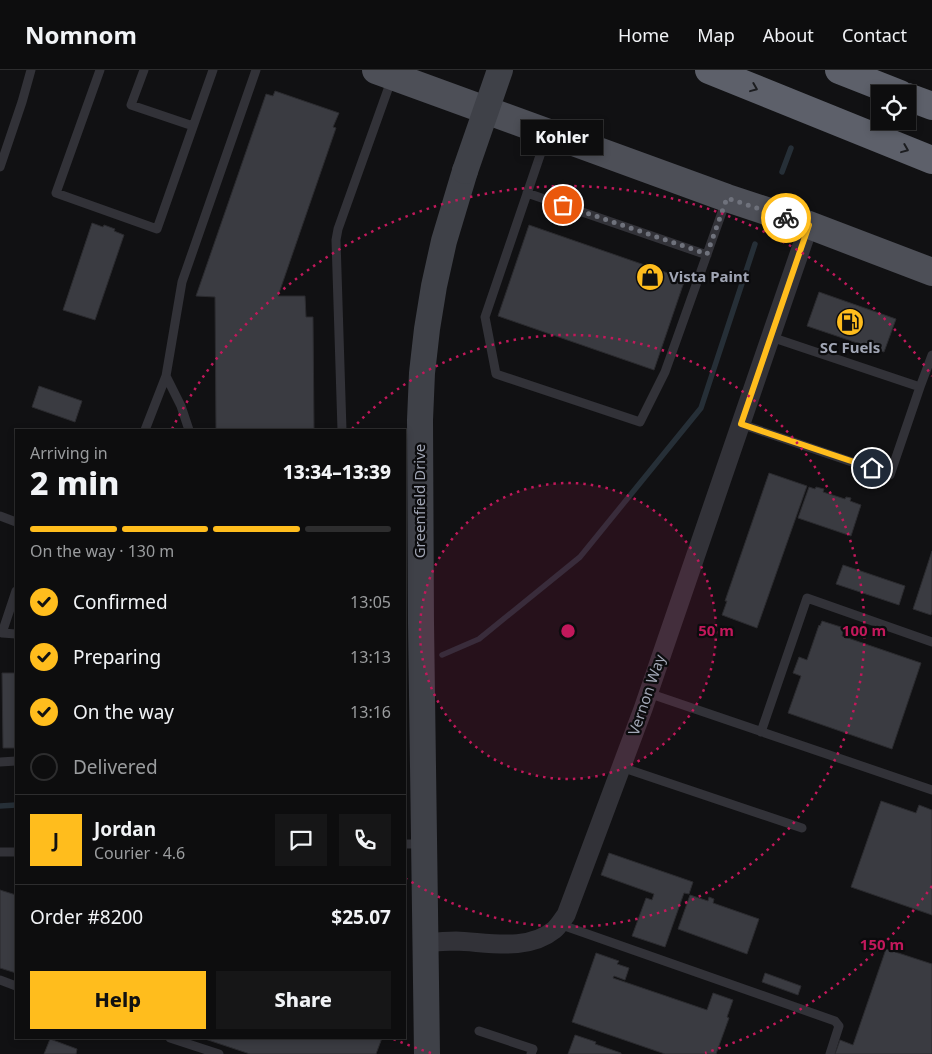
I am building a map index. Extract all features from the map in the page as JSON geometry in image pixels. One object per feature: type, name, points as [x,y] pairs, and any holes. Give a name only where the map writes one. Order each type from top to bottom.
[{"type":"highway","points":[[709,70],[932,160]]},
{"type":"highway","points":[[839,70],[877,85]]},
{"type":"highway","points":[[916,100],[932,106]]},
{"type":"main road","name":"Greenfield Drive","points":[[425,943],[415,844],[418,740],[419,467],[422,373],[434,286],[444,241],[465,171],[500,70]]},
{"type":"main road","points":[[385,73],[727,198],[809,225],[932,272]]},
{"type":"main road","points":[[425,943],[427,1054]]},
{"type":"street","name":"Vernon Way","points":[[425,943],[454,941],[514,943],[530,941],[553,930],[566,914],[621,767],[809,225]]},
{"type":"lane","points":[[0,167],[32,70]]},
{"type":"lane","points":[[100,70],[56,193],[157,229],[213,70]]},
{"type":"lane","points":[[144,70],[131,105],[193,126]]},
{"type":"lane","points":[[145,429],[166,376],[182,282],[256,70]]},
{"type":"lane","points":[[342,429],[336,240],[385,73]]},
{"type":"lane","points":[[548,132],[485,317],[496,374],[640,422],[665,372],[727,198]]},
{"type":"lane","points":[[527,193],[707,254]]},
{"type":"lane","points":[[771,337],[920,387]]},
{"type":"lane","points":[[741,424],[890,475],[932,355]]},
{"type":"lane","points":[[166,376],[189,429]]},
{"type":"lane","points":[[0,516],[15,522]]},
{"type":"lane","points":[[15,594],[1,637],[15,634]]},
{"type":"lane","points":[[761,732],[807,598],[932,642]]},
{"type":"lane","points":[[647,693],[932,790]]},
{"type":"lane","points":[[0,762],[15,761]]},
{"type":"lane","points":[[621,767],[802,828]]},
{"type":"lane","points":[[0,852],[15,852]]},
{"type":"lane","points":[[559,924],[835,1021],[839,1026],[830,1054]]},
{"type":"lane","points":[[0,980],[15,986]]},
{"type":"lane","points":[[479,1031],[533,1049],[531,1054]]},
{"type":"lane","points":[[173,1039],[219,1054]]},
{"type":"building","points":[[275,91],[339,113],[333,127],[336,128],[278,296],[305,296],[306,317],[313,317],[314,429],[216,429],[215,297],[196,296],[266,94],[273,96]]},
{"type":"building","points":[[92,223],[115,229],[114,231],[124,235],[95,320],[63,310]]},
{"type":"building","points":[[529,225],[685,279],[654,370],[498,316]]},
{"type":"building","points":[[819,292],[896,319],[884,352],[807,326]]},
{"type":"building","points":[[39,386],[82,401],[75,422],[32,407]]},
{"type":"building","points":[[769,473],[807,486],[757,628],[722,615],[727,601],[725,601]]},
{"type":"building","points":[[809,487],[824,489],[823,492],[845,499],[846,497],[851,498],[850,501],[861,505],[851,536],[798,518]]},
{"type":"building","points":[[932,551],[932,612],[931,615],[913,609]]},
{"type":"building","points":[[843,565],[905,586],[899,605],[836,584]]},
{"type":"building","points":[[822,621],[844,628],[842,636],[921,663],[892,749],[788,713],[801,676],[793,673],[799,657],[807,660]]},
{"type":"building","points":[[2,673],[15,673],[15,748],[3,748]]},
{"type":"building","points":[[881,801],[916,813],[919,805],[932,810],[932,915],[851,887]]},
{"type":"building","points":[[609,853],[693,882],[689,894],[684,893],[665,947],[632,936],[646,898],[652,900],[654,894],[601,875]]},
{"type":"building","points":[[0,890],[15,895],[15,973],[0,968]]},
{"type":"building","points":[[690,895],[708,901],[709,897],[714,899],[713,903],[759,919],[747,954],[678,929]]},
{"type":"building","points":[[886,949],[932,964],[932,1054],[835,1054],[840,1040],[853,1045]]},
{"type":"building","points":[[596,953],[619,961],[617,964],[629,968],[625,980],[614,976],[613,978],[707,1010],[713,993],[733,1000],[727,1017],[729,1018],[716,1054],[665,1054],[572,1022]]},
{"type":"building","points":[[765,973],[801,986],[798,995],[762,982]]},
{"type":"building","points":[[575,1035],[596,1042],[595,1044],[621,1054],[568,1054]]},
{"type":"building","points":[[50,1039],[77,1049],[76,1054],[44,1054]]},
{"type":"building","points":[[205,1039],[382,1039],[376,1054],[250,1054]]},
{"type":"waterway","points":[[782,172],[791,148]]},
{"type":"waterway","points":[[442,655],[479,639],[580,557],[701,408],[755,244]]},
{"type":"waterway","points":[[0,806],[15,805]]},
{"type":"way so far","points":[[563,205],[707,254],[727,198],[786,218]]},
{"type":"place","name":"Kohler","points":[[563,205]]},
{"type":"place","name":"Vista Paint","points":[[650,277]]},
{"type":"place","name":"SC Fuels","points":[[850,322]]},
{"type":"route","points":[[786,218],[809,225],[741,424],[872,468]]}]
